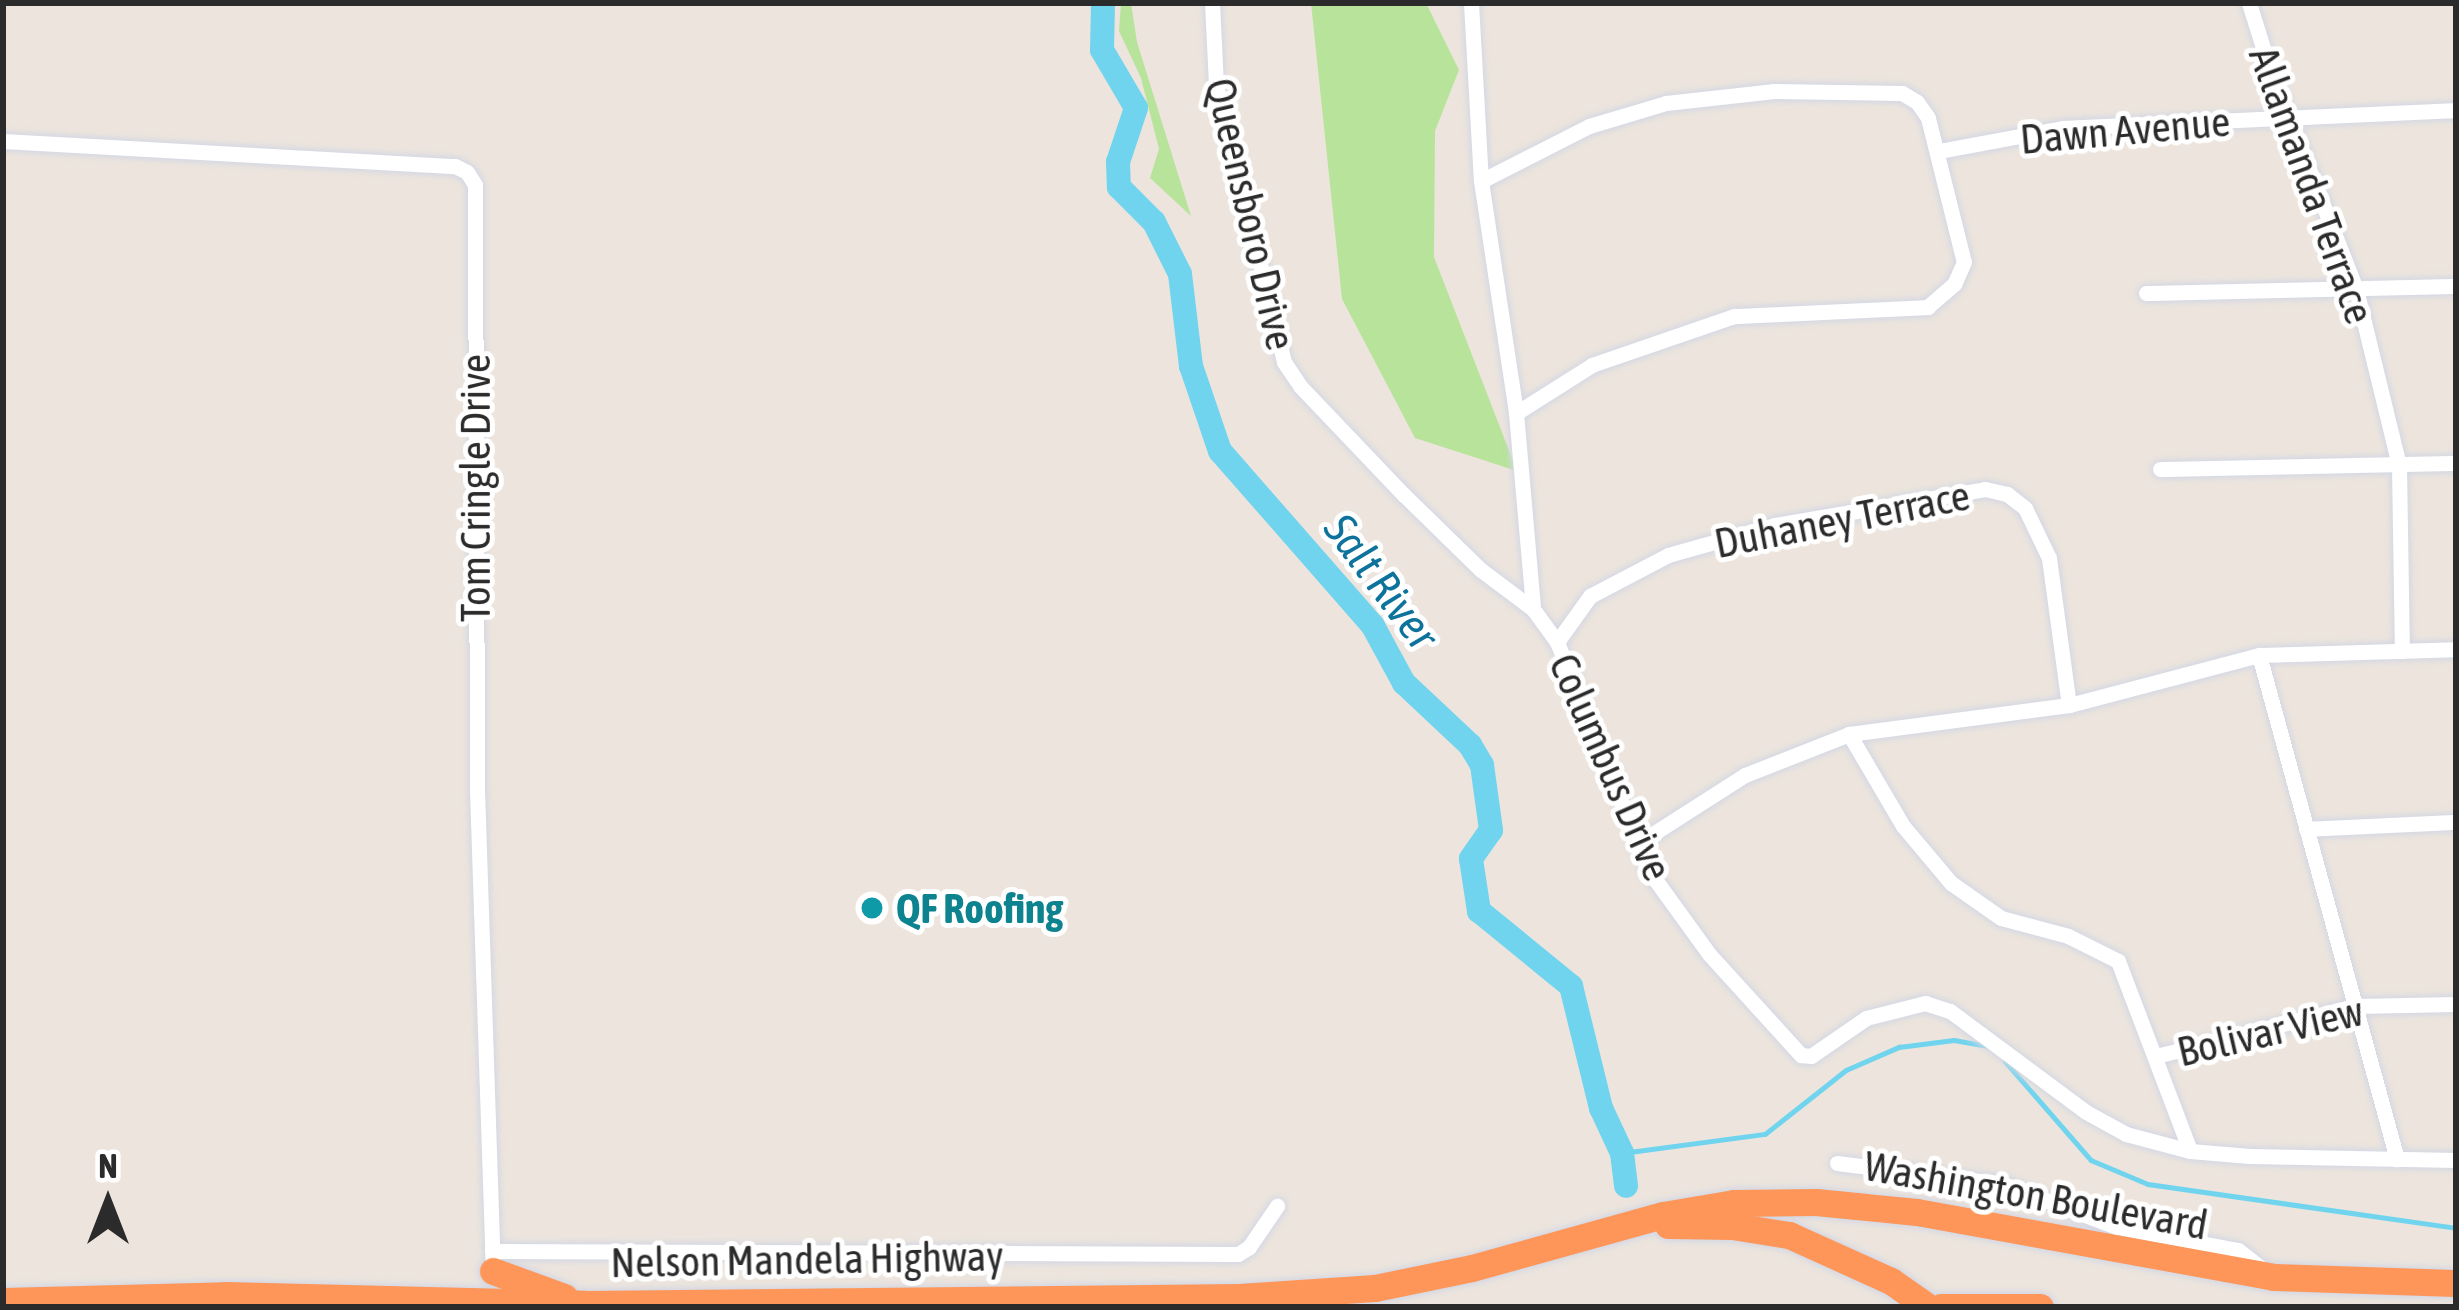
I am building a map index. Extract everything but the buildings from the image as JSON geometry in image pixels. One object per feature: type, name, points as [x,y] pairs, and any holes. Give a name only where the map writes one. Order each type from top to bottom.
[{"type":"highway","name":"Washington Boulevard","points":[[1605,1234],[1709,1205],[1816,1202],[1918,1212],[2273,1277],[2456,1283]]},
{"type":"highway","points":[[1605,1234],[1667,1225],[1732,1226],[1789,1235],[1891,1281],[1928,1307]]},
{"type":"highway","name":"Nelson Mandela Highway","points":[[3,1301],[225,1295],[585,1304],[1239,1297],[1375,1288],[1605,1234]]},
{"type":"highway","points":[[492,1261],[585,1304]]},
{"type":"highway","points":[[1941,1307],[2040,1307]]},
{"type":"street","name":"Queensboro Drive","points":[[1213,3],[1216,85],[1284,362],[1300,387],[1418,509],[1480,569],[1533,609]]},
{"type":"street","name":"Columbus Drive","points":[[1471,3],[1481,181],[1516,413],[1533,609],[1558,642],[1649,871],[1709,954],[1801,1055],[1811,1056],[1866,1018],[1924,1003],[1950,1011],[2102,1122],[2190,1151],[2456,1160]]},
{"type":"street","name":"Allamanda Terrace","points":[[2249,3],[2356,289],[2399,466],[2402,651]]},
{"type":"street","points":[[1481,181],[1589,126],[1666,103],[1774,91],[1902,94],[1917,102],[1928,118],[1964,262],[1954,284],[1928,307],[1733,316],[1592,364],[1516,413]]},
{"type":"street","name":"Dawn Avenue","points":[[1939,151],[2063,128],[2456,110]]},
{"type":"street","name":"Tom Cringle Drive","points":[[3,141],[455,166],[475,185],[477,790],[492,1261]]},
{"type":"street","points":[[2146,293],[2456,286]]},
{"type":"street","points":[[2160,469],[2456,463]]},
{"type":"street","name":"Duhaney Terrace","points":[[1558,642],[1590,596],[1668,555],[1775,525],[1985,489],[2007,494],[2025,508],[2049,558],[2069,705]]},
{"type":"street","points":[[1637,844],[1745,775],[1849,734],[2069,705],[2259,655],[2456,649]]},
{"type":"street","points":[[2259,655],[2397,1159]]},
{"type":"street","points":[[1849,734],[1904,826],[1951,883],[2001,918],[2068,936],[2118,961],[2190,1151]]},
{"type":"street","points":[[2306,829],[2456,822]]},
{"type":"street","name":"Bolivar View","points":[[2156,1056],[2355,1006],[2456,1004]]},
{"type":"street","points":[[1837,1163],[2003,1184],[2117,1227],[2238,1250],[2273,1277]]},
{"type":"street","points":[[492,1261],[1238,1254],[1276,1206]]},
{"type":"green space","points":[[1121,3],[1131,3],[1137,42],[1191,216],[1150,178],[1159,149],[1141,78],[1119,31]]},
{"type":"green space","points":[[1311,3],[1426,3],[1459,70],[1435,131],[1434,257],[1517,471],[1415,438],[1342,299]]},
{"type":"waterway","name":"Salt River","points":[[1103,3],[1102,50],[1136,108],[1118,162],[1119,187],[1154,222],[1180,274],[1191,366],[1220,451],[1373,626],[1404,683],[1470,745],[1482,765],[1491,830],[1471,859],[1479,911],[1571,986],[1601,1108],[1622,1153],[1626,1186]]},
{"type":"waterway","points":[[1622,1153],[1765,1134],[1846,1070],[1899,1047],[1954,1040],[1988,1046]]},
{"type":"waterway","points":[[2005,1061],[2091,1160],[2148,1184],[2456,1228]]},
{"type":"place","name":"QF Roofing","points":[[872,908]]}]
